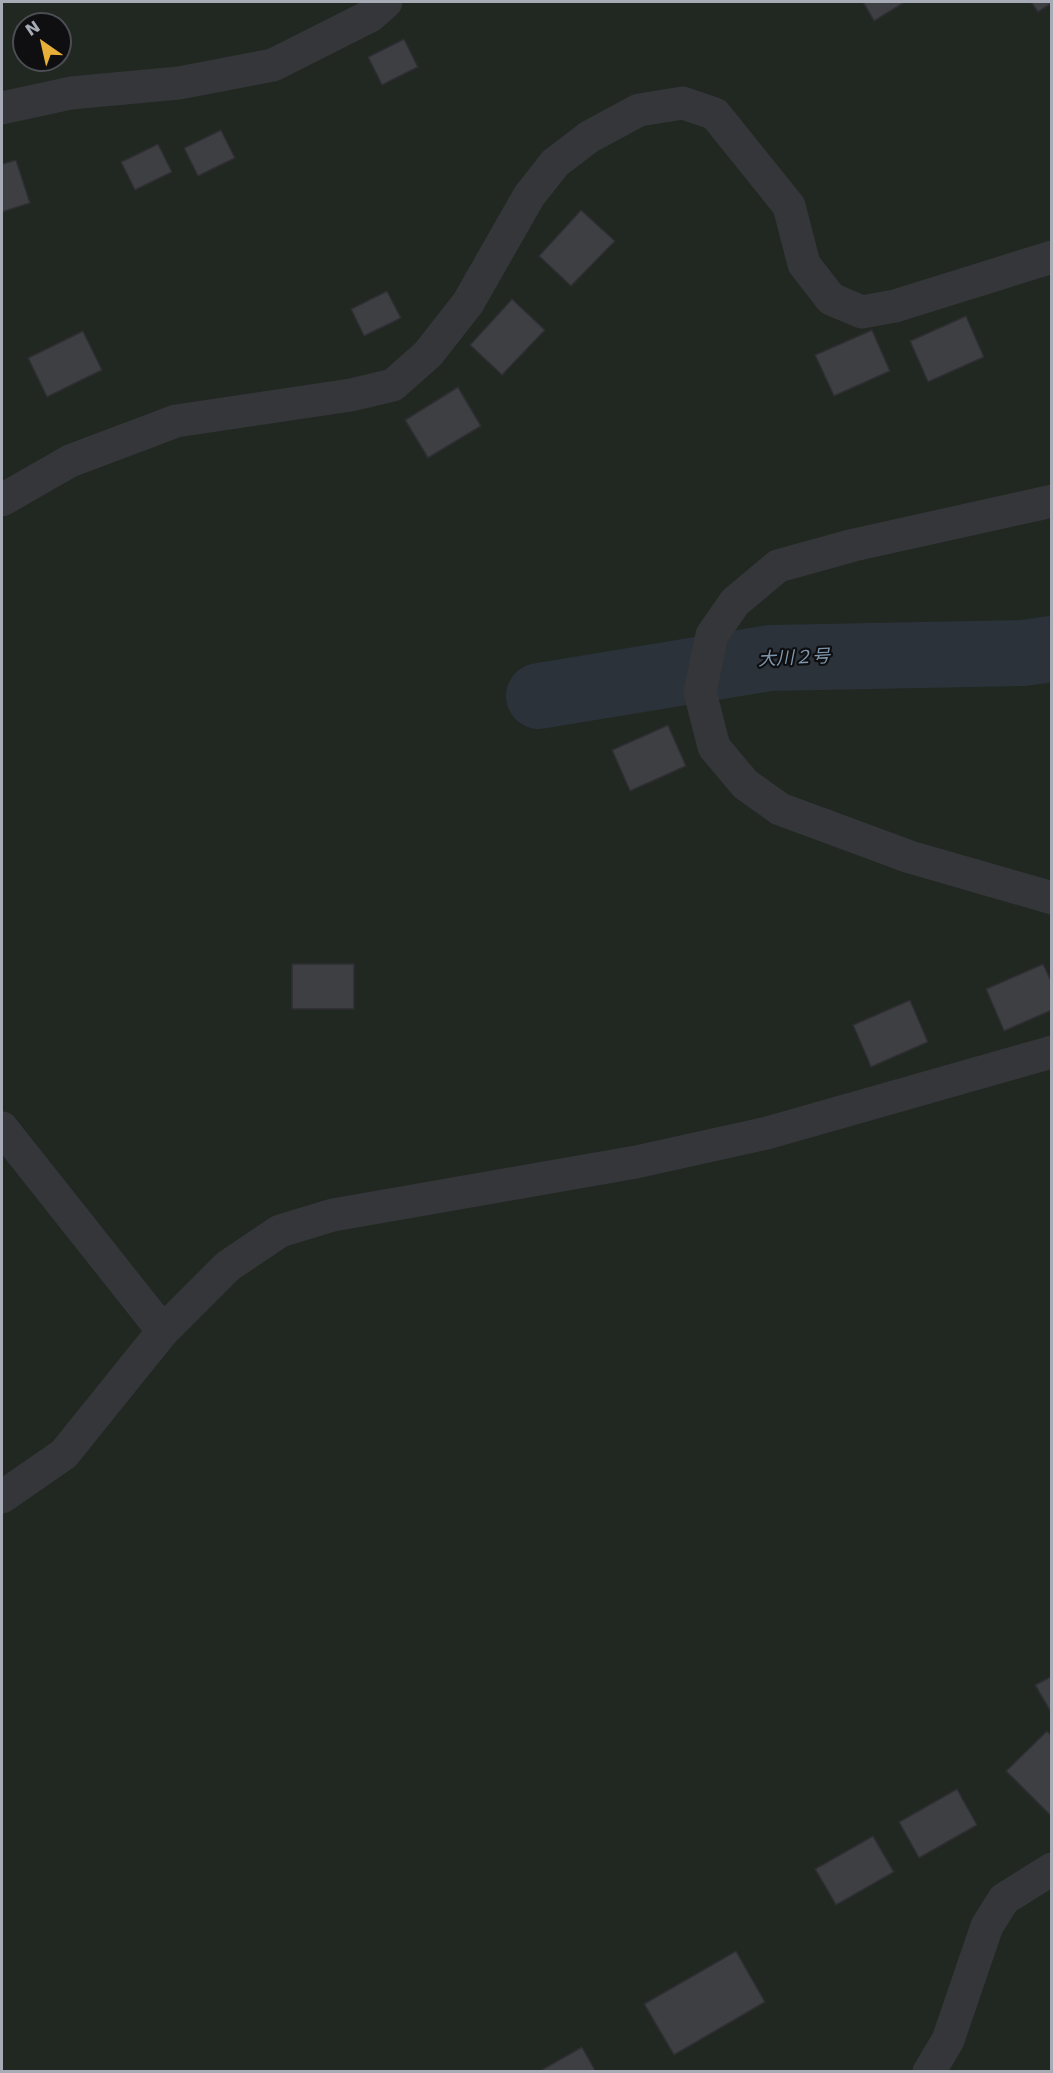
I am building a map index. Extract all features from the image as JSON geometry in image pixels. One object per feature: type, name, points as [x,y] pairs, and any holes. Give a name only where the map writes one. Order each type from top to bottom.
[{"type":"street","points":[[2,108],[71,93],[179,83],[273,65],[370,16],[386,2]]},
{"type":"street","points":[[2,500],[70,461],[176,421],[351,395],[393,385],[428,354],[468,303],[529,196],[555,163],[589,137],[639,110],[683,103],[715,114],[789,206],[804,264],[831,299],[862,312],[894,306],[1052,257]]},
{"type":"street","points":[[1052,501],[854,545],[778,566],[735,602],[712,635],[700,692],[714,747],[745,784],[780,809],[910,857],[1052,898]]},
{"type":"street","points":[[2,1497],[64,1454],[163,1331],[228,1266],[280,1231],[333,1215],[636,1162],[767,1133],[1052,1053]]},
{"type":"street","points":[[2,1128],[163,1331]]},
{"type":"street","points":[[929,2072],[948,2040],[987,1926],[1004,1899],[1052,1869]]},
{"type":"shaded area","points":[[2,2],[1051,2],[1051,2071],[2,2072]]},
{"type":"building","points":[[863,2],[905,2],[874,21]]},
{"type":"building","points":[[1031,2],[1052,2],[1052,3],[1038,12]]},
{"type":"building","points":[[404,39],[418,67],[382,85],[368,57]]},
{"type":"building","points":[[221,130],[235,158],[198,176],[184,148]]},
{"type":"building","points":[[158,144],[172,172],[135,190],[121,162]]},
{"type":"building","points":[[16,160],[30,203],[2,212],[2,164]]},
{"type":"building","points":[[581,210],[615,241],[571,286],[539,256]]},
{"type":"building","points":[[387,291],[401,318],[364,336],[351,309]]},
{"type":"building","points":[[512,299],[545,330],[502,375],[470,345]]},
{"type":"building","points":[[966,316],[984,357],[928,382],[910,341]]},
{"type":"building","points":[[872,330],[890,371],[834,396],[815,355]]},
{"type":"building","points":[[83,331],[102,370],[47,397],[28,358]]},
{"type":"building","points":[[458,387],[481,426],[428,458],[405,420]]},
{"type":"building","points":[[668,725],[686,766],[630,791],[612,750]]},
{"type":"building","points":[[292,964],[354,964],[354,1009],[292,1009]]},
{"type":"building","points":[[1043,964],[1052,983],[1052,1010],[1004,1031],[986,989]]},
{"type":"building","points":[[910,1000],[928,1042],[871,1067],[853,1025]]},
{"type":"building","points":[[1052,1676],[1052,1714],[1035,1685]]},
{"type":"building","points":[[1047,1731],[1052,1736],[1052,1817],[1006,1771]]},
{"type":"building","points":[[957,1789],[977,1825],[919,1858],[899,1822]]},
{"type":"building","points":[[873,1836],[894,1872],[836,1905],[815,1869]]},
{"type":"building","points":[[736,1951],[765,2002],[674,2055],[644,2004]]},
{"type":"building","points":[[582,2047],[596,2072],[538,2072]]},
{"type":"waterway","name":"大川２号","points":[[539,696],[770,658],[1023,653],[1052,649]]}]
